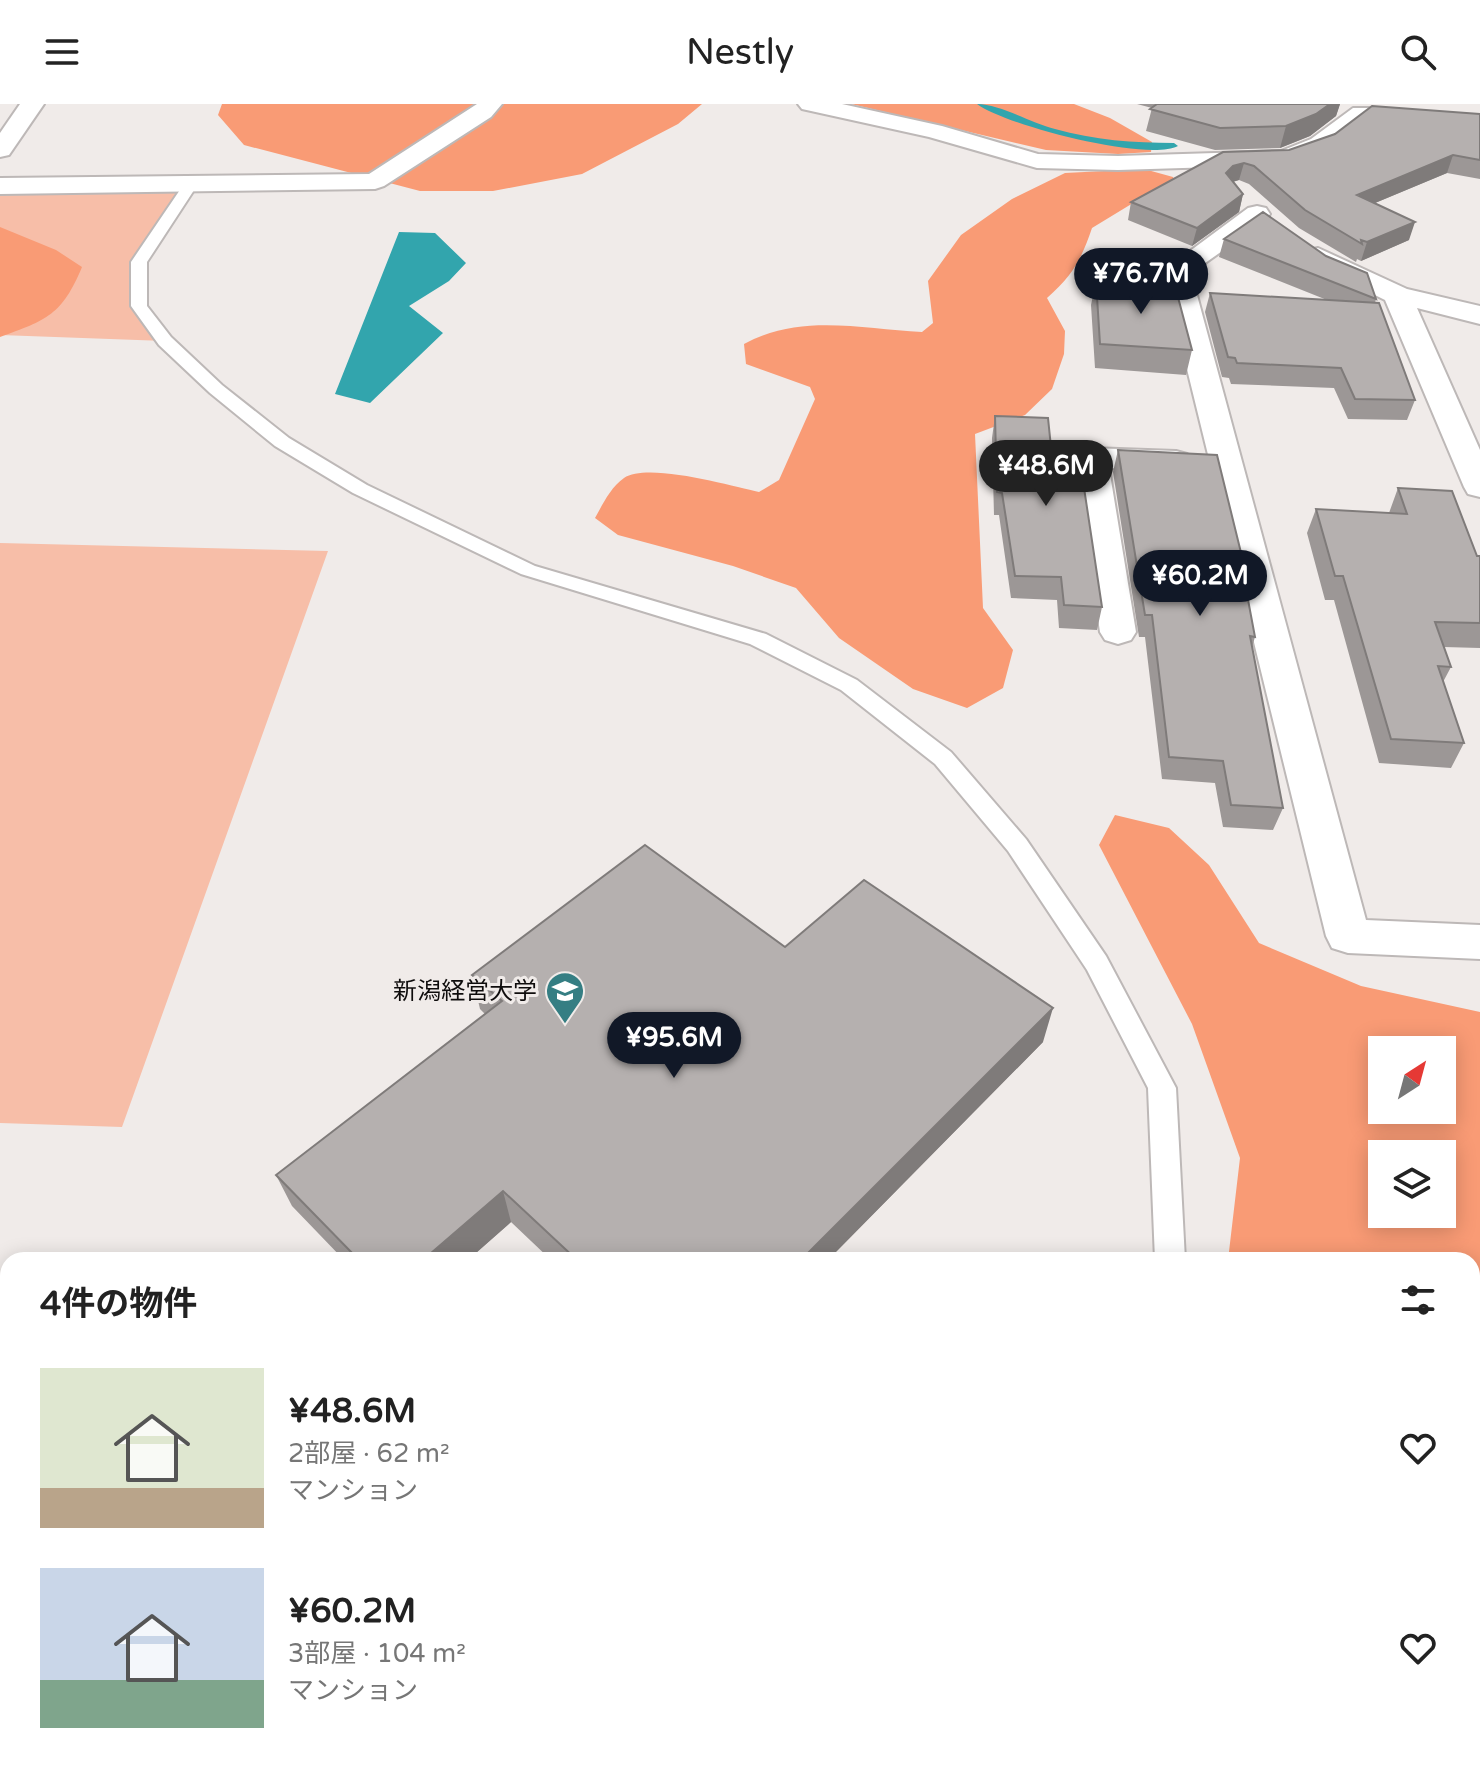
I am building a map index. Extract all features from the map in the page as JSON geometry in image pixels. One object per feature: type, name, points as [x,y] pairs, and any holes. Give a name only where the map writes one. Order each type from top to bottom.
[{"type":"street","points":[[0,150],[32,104]]},
{"type":"street","points":[[0,186],[375,181],[483,112],[490,104]]},
{"type":"street","points":[[810,104],[934,131],[1037,161],[1216,163],[1284,158],[1320,144],[1361,113]]},
{"type":"street","points":[[1337,107],[1361,113],[1391,115]]},
{"type":"street","points":[[1216,163],[1244,197],[1286,234],[1325,261],[1397,295],[1480,315]]},
{"type":"street","points":[[1244,197],[1177,271],[1348,936],[1480,942]]},
{"type":"street","points":[[1397,295],[1480,487]]},
{"type":"street","points":[[1118,632],[1091,458],[1226,463]]},
{"type":"lane","points":[[191,184],[139,262],[139,306],[165,341],[216,389],[282,442],[360,489],[528,570],[758,639],[849,685],[943,758],[1017,845],[1097,963],[1162,1088],[1170,1252]]},
{"type":"shaded area","points":[[222,104],[702,104],[678,124],[582,174],[493,191],[420,191],[244,145],[218,115]]},
{"type":"shaded area","points":[[851,104],[1074,104],[1110,118],[1152,142],[1151,152],[1118,154],[1046,150]]},
{"type":"shaded area","points":[[1144,169],[1173,177],[1176,183],[1138,200],[1092,228],[1075,266],[1047,298],[1065,331],[1064,354],[1052,389],[1025,415],[975,434],[983,608],[1013,650],[1003,688],[967,708],[913,689],[839,638],[796,588],[733,566],[618,535],[595,518],[615,486],[624,478],[636,474],[670,474],[759,492],[779,480],[815,399],[810,387],[746,364],[744,344],[765,334],[809,326],[922,332],[933,323],[928,281],[961,235],[1012,199],[1065,173]]},
{"type":"shaded area","points":[[191,184],[139,262],[139,306],[165,341],[0,335],[0,186]]},
{"type":"shaded area","points":[[0,227],[56,250],[82,267],[67,296],[51,314],[0,337]]},
{"type":"shaded area","points":[[0,543],[328,551],[122,1127],[0,1123]]},
{"type":"shaded area","points":[[1115,815],[1169,828],[1209,865],[1259,943],[1361,986],[1480,1012],[1480,1252],[1229,1252],[1240,1158],[1192,1024],[1099,845]]},
{"type":"water","points":[[399,232],[435,233],[466,263],[449,281],[409,306],[443,333],[370,403],[335,394]]},
{"type":"building","points":[[1157,104],[1330,104],[1316,114],[1286,126],[1220,128],[1150,109]]},
{"type":"building","points":[[1372,106],[1480,114],[1480,160],[1453,155],[1357,195],[1415,222],[1367,242],[1361,240],[1362,244],[1305,210],[1254,166],[1244,163],[1233,166],[1226,173],[1243,194],[1197,228],[1131,202],[1223,152],[1289,150],[1335,134]]},
{"type":"building","points":[[1263,212],[1326,256],[1367,273],[1376,299],[1224,239]]},
{"type":"building","points":[[1096,281],[1175,286],[1192,350],[1100,344]]},
{"type":"building","points":[[1210,293],[1379,303],[1415,400],[1355,399],[1341,368],[1237,363],[1235,358],[1228,357]]},
{"type":"building","points":[[995,416],[1048,418],[1051,447],[1078,448],[1102,607],[1064,605],[1061,577],[1015,576],[1002,493],[997,492]]},
{"type":"building","points":[[1118,450],[1217,455],[1246,573],[1243,573],[1255,637],[1250,636],[1283,808],[1231,805],[1223,761],[1169,757],[1152,615],[1145,615]]},
{"type":"building","points":[[1398,488],[1452,491],[1477,556],[1480,556],[1480,623],[1435,622],[1451,667],[1438,666],[1464,743],[1391,739],[1343,576],[1335,576],[1316,509],[1407,514]]},
{"type":"building","points":[[645,845],[785,947],[864,880],[1053,1008],[809,1252],[568,1252],[503,1191],[432,1252],[351,1252],[276,1175],[502,1001],[472,975]]},
{"type":"waterway","points":[[981,104],[1027,123],[1074,137],[1124,144],[1174,146]]},
{"type":"place","name":"新潟経営大学","points":[[565,1025]]}]
